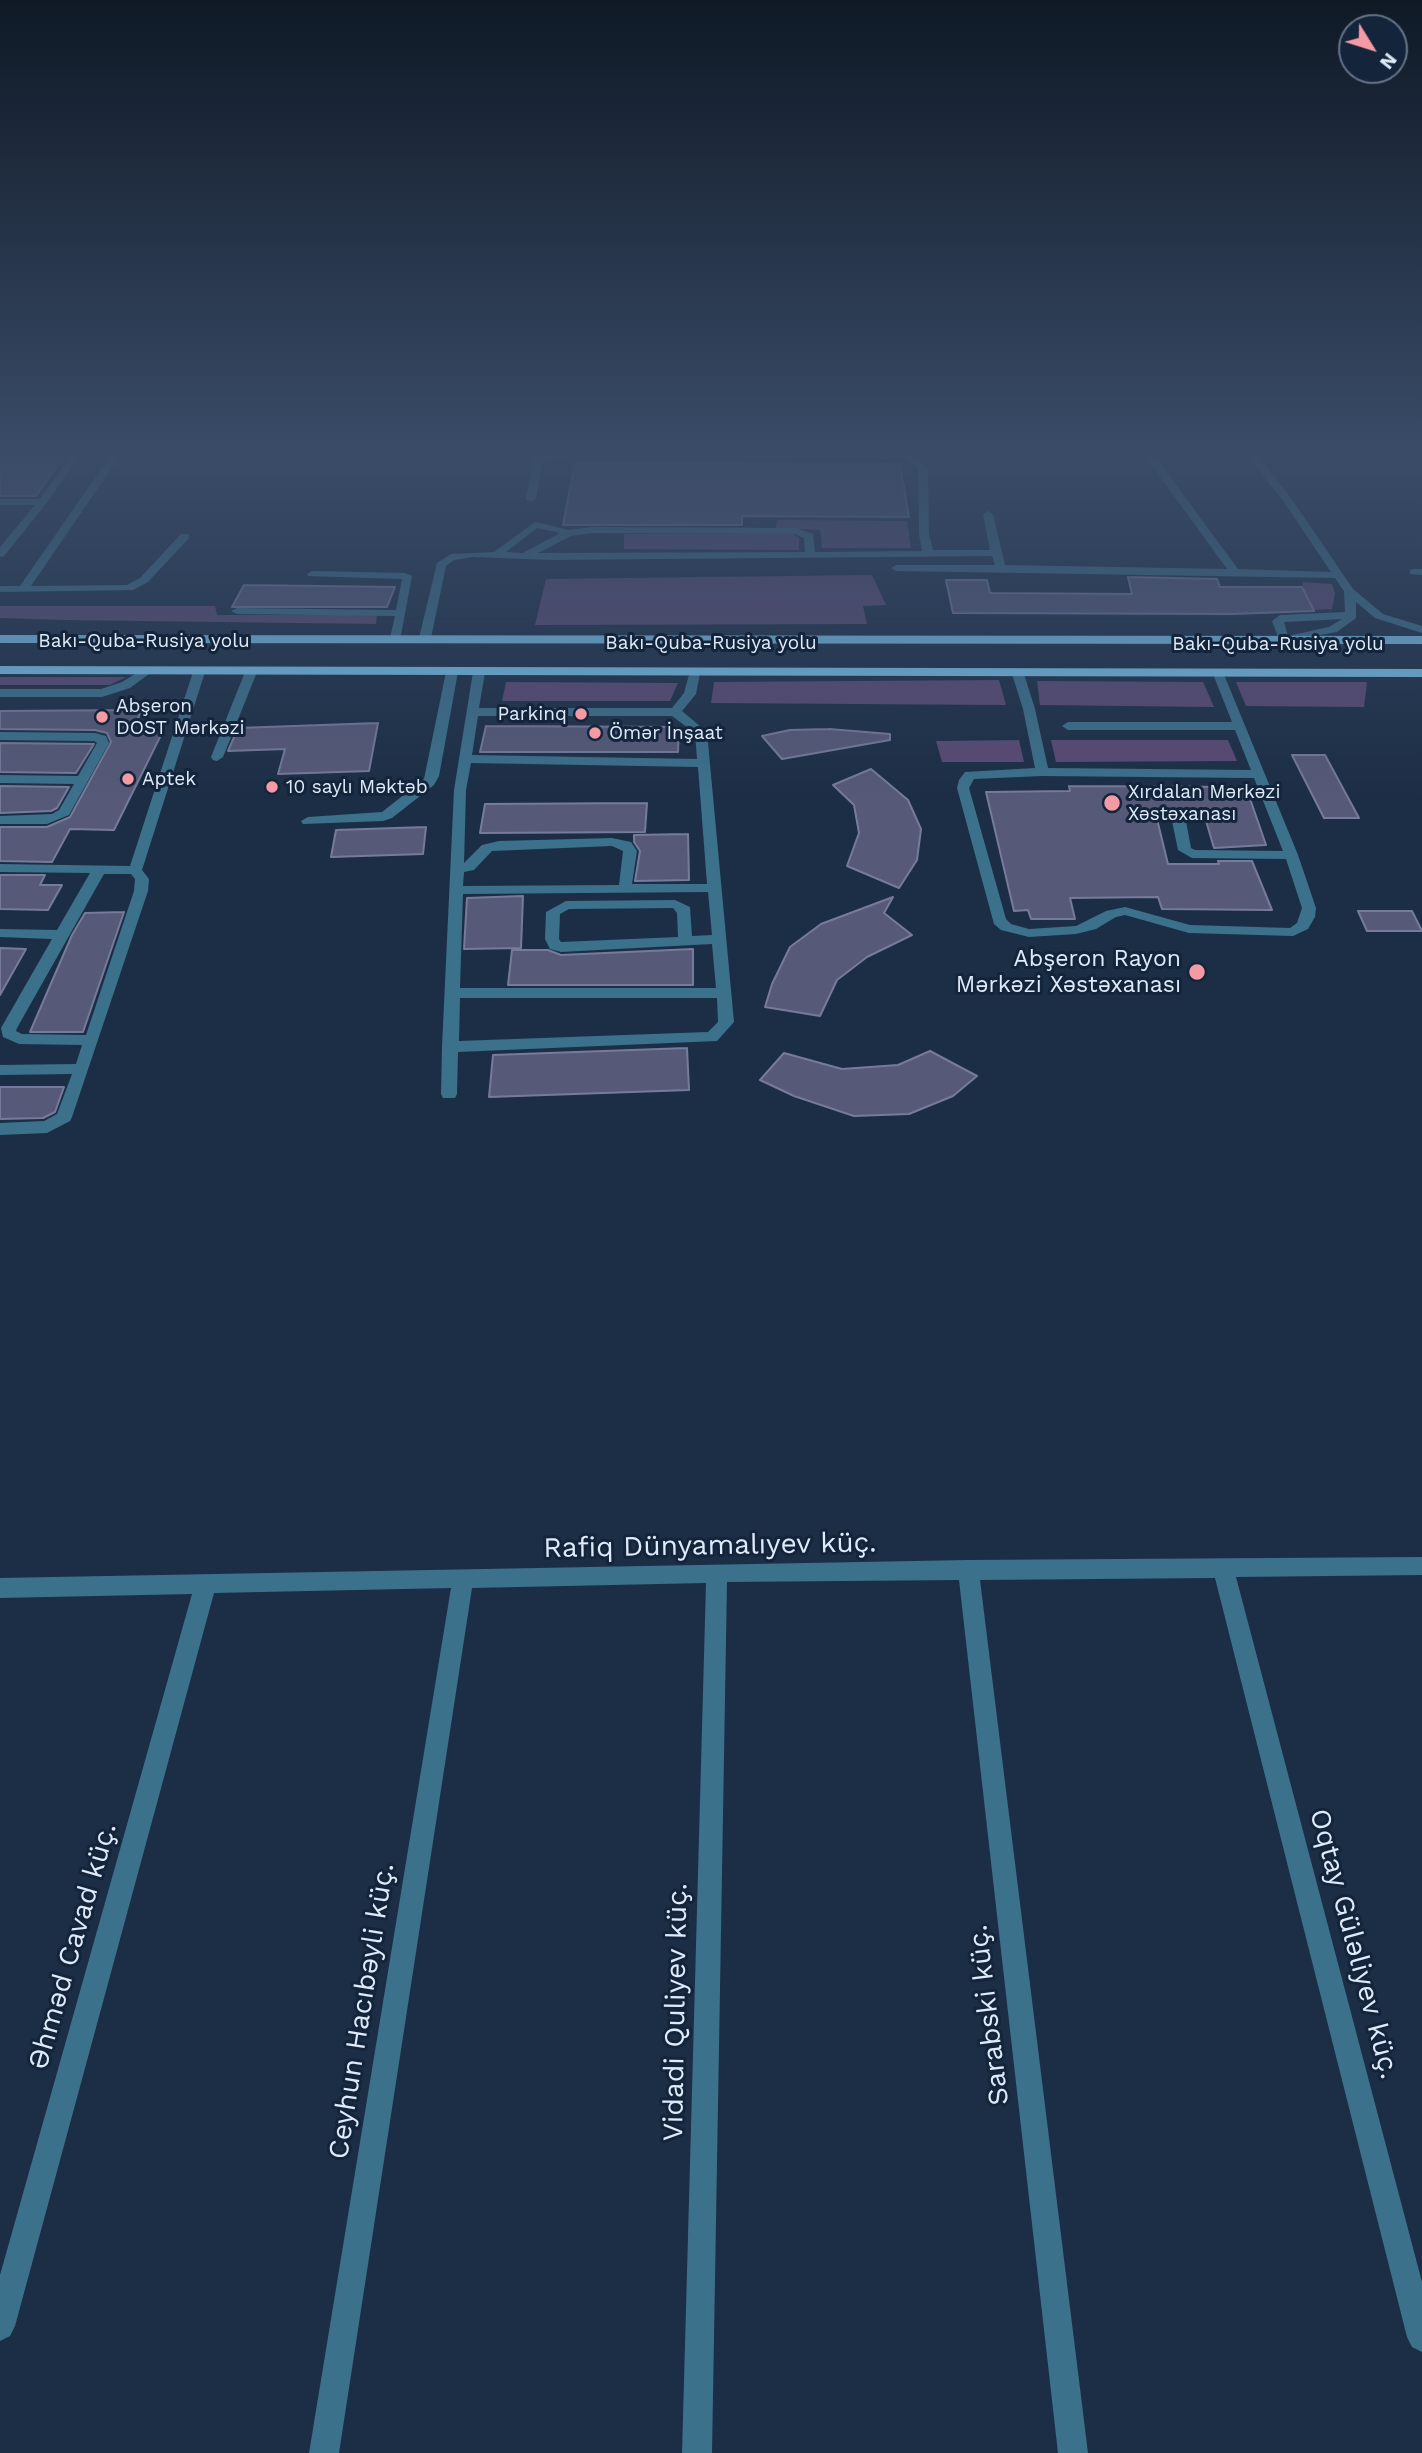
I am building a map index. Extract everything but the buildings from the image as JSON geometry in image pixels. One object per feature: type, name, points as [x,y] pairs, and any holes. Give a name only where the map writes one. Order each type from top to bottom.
[{"type":"highway","points":[[0,628],[231,631],[372,638]]},
{"type":"highway","name":"Bakı-Quba-Rusiya yolu","points":[[0,639],[1422,640]]},
{"type":"highway","name":"Bakı-Quba-Rusiya yolu","points":[[0,660],[1422,663]]},
{"type":"highway","points":[[0,670],[1422,673]]},
{"type":"street","points":[[23,589],[36,570]]},
{"type":"street","points":[[0,589],[129,588],[144,580],[153,570]]},
{"type":"street","points":[[425,638],[442,570]]},
{"type":"street","points":[[1146,570],[1339,575]]},
{"type":"street","points":[[1336,570],[1349,591],[1379,616],[1422,631]]},
{"type":"street","points":[[312,574],[408,578],[396,638]]},
{"type":"street","points":[[1349,591],[1351,615],[1345,624],[1333,630],[1284,640],[1279,619],[1351,615]]},
{"type":"street","points":[[237,611],[401,613]]},
{"type":"street","points":[[0,693],[102,693],[126,685],[147,671]]},
{"type":"street","points":[[135,870],[200,672]]},
{"type":"street","points":[[217,757],[251,672]]},
{"type":"street","points":[[308,821],[378,818],[387,815],[429,782],[433,776],[452,672]]},
{"type":"street","points":[[449,1094],[460,790],[480,672]]},
{"type":"street","points":[[675,712],[690,694],[694,673]]},
{"type":"street","points":[[1018,674],[1029,709],[1042,772]]},
{"type":"street","points":[[1219,674],[1291,855],[1309,908],[1308,918],[1303,926],[1293,932],[1189,929],[1125,912],[1111,914],[1091,926],[1076,930],[1029,933],[1018,931],[999,921],[963,788],[970,775],[1042,772],[1258,774]]},
{"type":"street","points":[[450,1047],[712,1037],[726,1022],[702,732],[675,712],[473,712]]},
{"type":"street","points":[[1068,726],[1239,726]]},
{"type":"street","points":[[0,736],[102,739],[103,743],[64,811],[57,817],[47,820],[0,820]]},
{"type":"street","points":[[465,759],[704,763]]},
{"type":"street","points":[[0,779],[82,780]]},
{"type":"street","points":[[1179,821],[1185,850],[1192,854],[1291,855]]},
{"type":"street","points":[[457,868],[469,867],[487,848],[499,845],[612,842],[626,845],[630,851],[625,888]]},
{"type":"street","points":[[0,868],[135,870]]},
{"type":"street","points":[[92,1040],[19,1039],[8,1033],[99,870]]},
{"type":"street","points":[[0,1129],[47,1127],[57,1124],[64,1117],[141,891],[142,879],[135,870]]},
{"type":"street","points":[[456,890],[715,888]]},
{"type":"street","points":[[685,941],[683,908],[675,904],[566,905],[553,912],[552,939],[555,946],[685,941],[719,939]]},
{"type":"street","points":[[0,933],[62,935]]},
{"type":"street","points":[[452,993],[724,993]]},
{"type":"street","points":[[0,1070],[82,1069]]},
{"type":"street","name":"Rafiq Dünyamalıyev küç.","points":[[0,1588],[968,1569],[1422,1566]]},
{"type":"street","name":"Oqtay Güləliyev küç.","points":[[1223,1567],[1422,2337]]},
{"type":"street","name":"Sarabski küç.","points":[[968,1569],[1073,2453]]},
{"type":"street","name":"Vidadi Quliyev küç.","points":[[697,2453],[718,1573]]},
{"type":"street","name":"Ceyhun Hacıbəyli küç.","points":[[324,2453],[463,1578]]},
{"type":"street","name":"Əhməd Cavad küç.","points":[[0,2326],[206,1583]]},
{"type":"shaded area","points":[[872,575],[886,605],[863,606],[867,624],[535,625],[546,579]]},
{"type":"shaded area","points":[[1303,582],[1332,584],[1335,593],[1332,609],[1313,610],[1302,587]]},
{"type":"shaded area","points":[[0,606],[215,606],[217,615],[377,615],[376,624],[64,620],[0,618]]},
{"type":"shaded area","points":[[0,677],[126,677],[110,685],[0,685]]},
{"type":"shaded area","points":[[999,680],[1006,705],[711,703],[714,682]]},
{"type":"shaded area","points":[[1037,681],[1203,682],[1214,707],[1040,705]]},
{"type":"shaded area","points":[[506,682],[678,683],[670,701],[502,701]]},
{"type":"shaded area","points":[[1236,682],[1367,682],[1364,707],[1246,706]]},
{"type":"shaded area","points":[[1019,740],[1024,762],[942,762],[936,741]]},
{"type":"shaded area","points":[[1051,740],[1228,740],[1237,761],[1056,762]]},
{"type":"place","name":"Parkinq","points":[[581,714]]},
{"type":"place","name":"Abşeron DOST Mərkəzi","points":[[102,717]]},
{"type":"place","name":"Ömər İnşaat","points":[[595,733]]},
{"type":"place","name":"Aptek","points":[[128,779]]},
{"type":"place","name":"10 saylı Məktəb","points":[[272,787]]},
{"type":"place","name":"Xırdalan Mərkəzi Xəstəxanası","points":[[1112,803]]},
{"type":"place","name":"Abşeron Rayon Mərkəzi Xəstəxanası","points":[[1197,972]]}]
